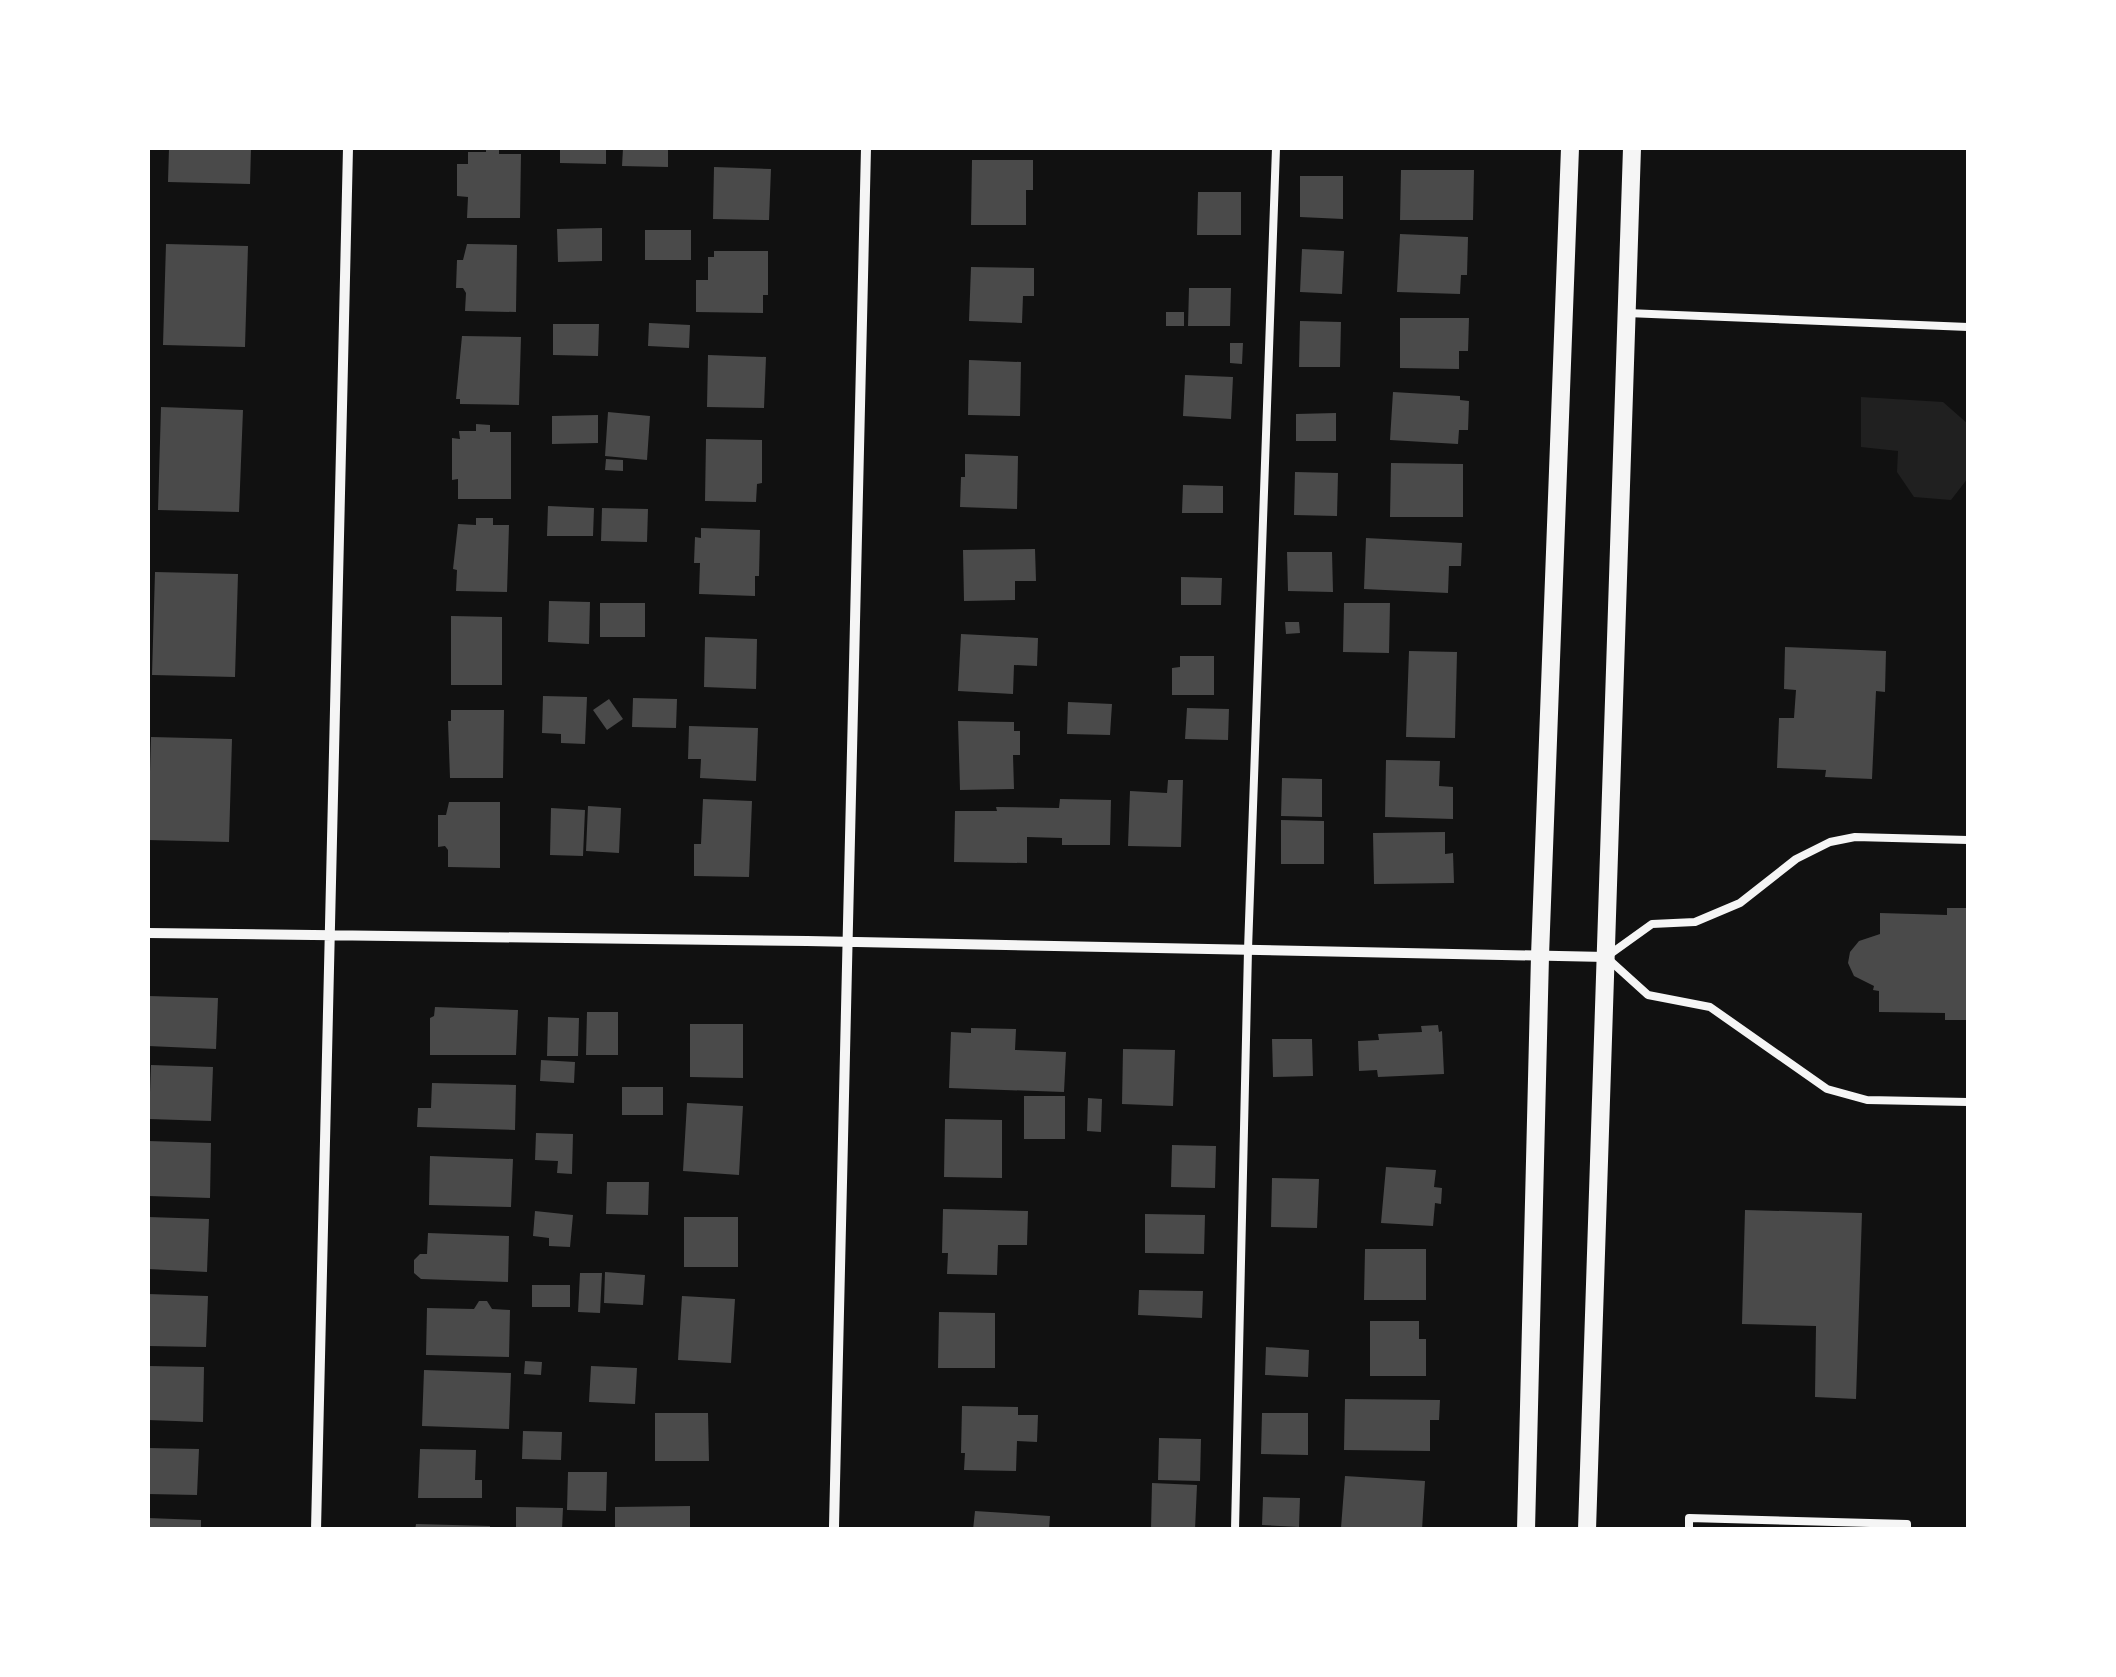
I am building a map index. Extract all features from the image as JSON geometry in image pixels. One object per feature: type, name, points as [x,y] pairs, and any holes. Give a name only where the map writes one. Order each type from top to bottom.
[{"type":"street","points":[[316,1530],[348,148]]},
{"type":"street","points":[[834,1527],[866,148]]},
{"type":"street","points":[[1526,1530],[1540,956],[1570,148]]},
{"type":"street","points":[[1587,1530],[1632,148]]},
{"type":"street","points":[[148,933],[1606,957]]},
{"type":"lane","points":[[1235,1530],[1248,950],[1276,148]]},
{"type":"lane","points":[[1627,313],[1968,327]]},
{"type":"lane","points":[[1968,840],[1854,837],[1830,842],[1796,860],[1740,903],[1695,922],[1652,924],[1606,957],[1648,995],[1710,1007],[1826,1089],[1868,1100],[1968,1102]]},
{"type":"lane","points":[[1689,1530],[1689,1518],[1907,1527]]},
{"type":"shaded area","points":[[1861,397],[1943,402],[1968,424],[1968,478],[1951,500],[1914,497],[1897,472],[1898,451],[1861,447]]},
{"type":"building","points":[[169,148],[251,148],[250,184],[168,182]]},
{"type":"building","points":[[486,148],[499,148],[499,154],[521,154],[520,218],[467,218],[468,197],[457,196],[457,164],[468,164],[468,152],[486,152]]},
{"type":"building","points":[[560,148],[606,148],[606,164],[560,163]]},
{"type":"building","points":[[623,148],[668,148],[668,167],[622,166]]},
{"type":"building","points":[[972,160],[1033,160],[1033,190],[1026,190],[1026,225],[971,225]]},
{"type":"building","points":[[714,167],[771,169],[769,220],[713,219]]},
{"type":"building","points":[[1401,170],[1474,170],[1473,220],[1400,220]]},
{"type":"building","points":[[1300,176],[1343,176],[1343,219],[1300,217]]},
{"type":"building","points":[[1198,192],[1241,192],[1241,235],[1197,235]]},
{"type":"building","points":[[602,228],[602,261],[558,262],[557,229]]},
{"type":"building","points":[[645,230],[691,230],[691,260],[645,260]]},
{"type":"building","points":[[1400,234],[1468,237],[1467,275],[1461,275],[1460,294],[1397,292]]},
{"type":"building","points":[[166,244],[248,246],[245,347],[163,345]]},
{"type":"building","points":[[467,244],[517,245],[516,312],[465,311],[466,293],[463,288],[456,288],[457,260],[463,260]]},
{"type":"building","points":[[1302,249],[1344,251],[1342,294],[1300,292]]},
{"type":"building","points":[[714,251],[768,251],[768,295],[763,295],[763,313],[696,312],[696,280],[708,280],[708,257],[714,257]]},
{"type":"building","points":[[971,267],[1034,268],[1034,296],[1023,296],[1022,323],[969,321]]},
{"type":"building","points":[[1189,288],[1231,288],[1230,326],[1188,326]]},
{"type":"building","points":[[1166,312],[1184,312],[1184,326],[1166,326]]},
{"type":"building","points":[[1400,318],[1469,318],[1468,351],[1459,351],[1459,369],[1400,368]]},
{"type":"building","points":[[1300,321],[1341,322],[1340,367],[1299,367]]},
{"type":"building","points":[[649,323],[690,325],[689,348],[648,346]]},
{"type":"building","points":[[553,324],[599,324],[598,356],[553,355]]},
{"type":"building","points":[[462,336],[521,337],[519,405],[460,404],[460,399],[456,399]]},
{"type":"building","points":[[1230,343],[1243,343],[1242,364],[1230,363]]},
{"type":"building","points":[[708,355],[766,357],[764,408],[707,407]]},
{"type":"building","points":[[969,360],[1021,362],[1020,416],[968,415]]},
{"type":"building","points":[[1185,375],[1233,377],[1231,419],[1183,416]]},
{"type":"building","points":[[1393,392],[1460,396],[1460,400],[1469,401],[1468,430],[1459,430],[1458,444],[1390,440]]},
{"type":"building","points":[[161,407],[243,410],[239,512],[158,510]]},
{"type":"building","points":[[608,412],[650,416],[647,460],[605,456]]},
{"type":"building","points":[[1336,413],[1336,441],[1296,441],[1296,414]]},
{"type":"building","points":[[598,415],[598,443],[552,444],[552,416]]},
{"type":"building","points":[[476,424],[490,425],[490,432],[511,432],[511,499],[458,499],[458,479],[452,480],[452,438],[460,439],[459,431],[476,431]]},
{"type":"building","points":[[706,439],[762,440],[762,483],[757,484],[756,502],[705,501]]},
{"type":"building","points":[[965,454],[1018,456],[1017,509],[960,507]]},
{"type":"building","points":[[606,459],[623,460],[623,471],[605,470]]},
{"type":"building","points":[[1391,463],[1463,464],[1463,517],[1390,517]]},
{"type":"building","points":[[1295,472],[1338,473],[1337,516],[1294,515]]},
{"type":"building","points":[[1183,485],[1223,486],[1223,513],[1182,513]]},
{"type":"building","points":[[548,506],[594,508],[593,536],[547,536]]},
{"type":"building","points":[[602,508],[648,509],[647,542],[601,541]]},
{"type":"building","points":[[476,518],[493,518],[493,525],[509,525],[507,592],[456,591],[457,570],[453,569],[458,524],[476,525]]},
{"type":"building","points":[[701,528],[760,530],[755,596],[699,594],[700,563],[694,563],[695,537],[701,538]]},
{"type":"building","points":[[1366,538],[1462,543],[1461,566],[1449,566],[1448,593],[1364,589]]},
{"type":"building","points":[[1035,549],[1036,581],[1015,581],[1015,600],[964,601],[963,550]]},
{"type":"building","points":[[1287,552],[1332,552],[1333,592],[1288,591]]},
{"type":"building","points":[[155,572],[238,574],[235,677],[152,675]]},
{"type":"building","points":[[1181,577],[1222,578],[1221,605],[1181,605]]},
{"type":"building","points":[[549,601],[590,602],[589,644],[548,642]]},
{"type":"building","points":[[600,603],[645,603],[645,637],[600,637]]},
{"type":"building","points":[[1344,603],[1390,603],[1389,653],[1343,652]]},
{"type":"building","points":[[451,616],[502,617],[502,685],[451,685]]},
{"type":"building","points":[[1285,622],[1299,622],[1300,633],[1286,634]]},
{"type":"building","points":[[961,634],[1038,638],[1037,666],[1014,665],[1013,694],[958,691]]},
{"type":"building","points":[[705,637],[757,639],[756,689],[704,687]]},
{"type":"building","points":[[1785,647],[1886,651],[1885,692],[1876,691],[1872,779],[1825,777],[1826,770],[1777,768],[1779,718],[1794,718],[1796,690],[1784,689]]},
{"type":"building","points":[[1409,651],[1457,652],[1455,738],[1406,737]]},
{"type":"building","points":[[1180,656],[1214,656],[1214,695],[1172,695],[1172,668],[1180,667]]},
{"type":"building","points":[[543,696],[587,697],[585,744],[561,743],[561,734],[542,733]]},
{"type":"building","points":[[633,698],[677,699],[676,728],[632,727]]},
{"type":"building","points":[[609,699],[623,719],[607,730],[593,710]]},
{"type":"building","points":[[1068,702],[1112,704],[1110,735],[1067,734]]},
{"type":"building","points":[[1187,708],[1229,709],[1228,740],[1185,739]]},
{"type":"building","points":[[451,710],[504,710],[503,778],[450,778]]},
{"type":"building","points":[[958,721],[1014,722],[1014,731],[1020,731],[1020,755],[1013,755],[1014,789],[960,790]]},
{"type":"building","points":[[689,726],[758,728],[756,781],[700,778],[701,759],[688,759]]},
{"type":"building","points":[[151,737],[232,739],[229,842],[148,840]]},
{"type":"building","points":[[1386,760],[1440,761],[1439,786],[1453,787],[1453,819],[1385,817]]},
{"type":"building","points":[[1282,778],[1322,779],[1322,817],[1281,816]]},
{"type":"building","points":[[1168,780],[1183,780],[1181,847],[1128,846],[1130,791],[1167,793]]},
{"type":"building","points":[[703,799],[752,801],[749,877],[694,876],[694,844],[701,844]]},
{"type":"building","points":[[1060,799],[1111,800],[1110,845],[1062,845],[1062,838],[1027,837],[1027,863],[954,862],[955,811],[1059,808]]},
{"type":"building","points":[[449,802],[500,802],[500,868],[448,867],[448,850],[438,847],[438,815],[446,815]]},
{"type":"building","points":[[588,806],[621,808],[619,853],[586,851]]},
{"type":"building","points":[[551,808],[585,810],[583,856],[550,855]]},
{"type":"building","points":[[1281,820],[1324,821],[1324,864],[1281,864]]},
{"type":"building","points":[[1445,832],[1445,854],[1453,853],[1454,883],[1374,884],[1373,833]]},
{"type":"building","points":[[1947,908],[1968,908],[1968,1020],[1945,1020],[1945,1013],[1879,1012],[1879,991],[1854,976],[1848,963],[1850,952],[1859,941],[1880,934],[1880,913],[1947,915]]},
{"type":"building","points":[[148,996],[218,998],[216,1049],[148,1046]]},
{"type":"building","points":[[435,1007],[518,1010],[516,1055],[430,1055],[430,1018]]},
{"type":"building","points":[[587,1012],[618,1012],[618,1055],[586,1055]]},
{"type":"building","points":[[548,1017],[579,1018],[578,1056],[547,1056]]},
{"type":"building","points":[[690,1024],[743,1024],[743,1078],[690,1077]]},
{"type":"building","points":[[1438,1025],[1439,1032],[1442,1031],[1444,1074],[1378,1077],[1377,1070],[1359,1071],[1358,1041],[1379,1040],[1378,1034],[1422,1032],[1421,1026]]},
{"type":"building","points":[[971,1028],[1016,1029],[1015,1050],[1066,1052],[1064,1092],[949,1088],[951,1032],[971,1033]]},
{"type":"building","points":[[1272,1039],[1312,1039],[1313,1076],[1273,1077]]},
{"type":"building","points":[[1123,1049],[1175,1050],[1173,1106],[1122,1104]]},
{"type":"building","points":[[541,1060],[575,1062],[574,1083],[540,1081]]},
{"type":"building","points":[[151,1065],[213,1067],[211,1121],[149,1119]]},
{"type":"building","points":[[432,1083],[516,1085],[515,1130],[417,1127],[418,1108],[431,1108]]},
{"type":"building","points":[[622,1087],[663,1087],[663,1115],[622,1115]]},
{"type":"building","points":[[1024,1096],[1065,1096],[1065,1139],[1024,1139]]},
{"type":"building","points":[[1088,1098],[1102,1099],[1101,1132],[1087,1131]]},
{"type":"building","points":[[687,1103],[743,1106],[739,1175],[683,1171]]},
{"type":"building","points":[[945,1119],[1002,1120],[1002,1178],[944,1177]]},
{"type":"building","points":[[536,1133],[573,1134],[572,1174],[557,1173],[558,1161],[535,1160]]},
{"type":"building","points":[[148,1141],[211,1143],[210,1198],[148,1196]]},
{"type":"building","points":[[1172,1145],[1216,1146],[1215,1188],[1171,1187]]},
{"type":"building","points":[[430,1156],[513,1159],[511,1207],[429,1205]]},
{"type":"building","points":[[1386,1167],[1436,1170],[1434,1187],[1442,1188],[1441,1204],[1435,1203],[1433,1226],[1381,1223]]},
{"type":"building","points":[[1272,1178],[1319,1179],[1317,1228],[1271,1227]]},
{"type":"building","points":[[607,1182],[649,1182],[648,1215],[606,1214]]},
{"type":"building","points":[[943,1209],[1028,1211],[1027,1245],[998,1245],[997,1275],[947,1274],[948,1253],[942,1253]]},
{"type":"building","points":[[1745,1210],[1862,1213],[1856,1399],[1815,1397],[1816,1326],[1742,1324]]},
{"type":"building","points":[[535,1211],[573,1215],[570,1247],[549,1246],[549,1238],[533,1236]]},
{"type":"building","points":[[1145,1214],[1205,1215],[1204,1254],[1145,1253]]},
{"type":"building","points":[[148,1217],[209,1219],[207,1272],[148,1269]]},
{"type":"building","points":[[684,1217],[738,1217],[738,1267],[684,1267]]},
{"type":"building","points":[[428,1233],[509,1236],[508,1282],[421,1279],[414,1273],[414,1260],[427,1254]]},
{"type":"building","points":[[1365,1249],[1426,1249],[1426,1300],[1364,1300]]},
{"type":"building","points":[[605,1272],[645,1275],[643,1305],[604,1303]]},
{"type":"building","points":[[580,1273],[602,1273],[600,1313],[578,1312]]},
{"type":"building","points":[[532,1285],[570,1285],[570,1307],[532,1307]]},
{"type":"building","points":[[1139,1290],[1203,1291],[1202,1318],[1138,1315]]},
{"type":"building","points":[[148,1294],[208,1296],[206,1347],[148,1346]]},
{"type":"building","points":[[682,1296],[735,1299],[731,1363],[678,1360]]},
{"type":"building","points":[[479,1301],[487,1301],[492,1309],[510,1310],[509,1357],[426,1355],[427,1308],[474,1309]]},
{"type":"building","points":[[939,1312],[995,1313],[995,1368],[938,1368]]},
{"type":"building","points":[[1370,1321],[1419,1321],[1419,1339],[1426,1339],[1426,1376],[1370,1376]]},
{"type":"building","points":[[1266,1347],[1309,1350],[1308,1377],[1265,1375]]},
{"type":"building","points":[[525,1361],[542,1362],[541,1375],[524,1374]]},
{"type":"building","points":[[148,1366],[204,1367],[203,1422],[148,1420]]},
{"type":"building","points":[[591,1366],[637,1368],[635,1404],[589,1402]]},
{"type":"building","points":[[424,1370],[511,1373],[509,1429],[422,1426]]},
{"type":"building","points":[[1345,1399],[1440,1400],[1439,1420],[1430,1420],[1430,1451],[1344,1450]]},
{"type":"building","points":[[962,1406],[1018,1407],[1018,1415],[1038,1415],[1037,1442],[1017,1441],[1016,1471],[964,1470]]},
{"type":"building","points":[[655,1413],[708,1413],[709,1461],[655,1461]]},
{"type":"building","points":[[1262,1413],[1308,1413],[1308,1455],[1261,1454]]},
{"type":"building","points":[[523,1431],[562,1432],[561,1460],[522,1459]]},
{"type":"building","points":[[1159,1438],[1201,1439],[1200,1481],[1158,1480]]},
{"type":"building","points":[[148,1448],[199,1449],[197,1495],[148,1494]]},
{"type":"building","points":[[420,1449],[476,1450],[475,1480],[482,1480],[482,1498],[418,1498]]},
{"type":"building","points":[[568,1472],[607,1472],[606,1511],[567,1510]]},
{"type":"building","points":[[1345,1476],[1425,1481],[1422,1530],[1341,1528]]},
{"type":"building","points":[[1152,1483],[1197,1485],[1195,1530],[1151,1530]]},
{"type":"building","points":[[1263,1497],[1300,1498],[1299,1527],[1262,1525]]},
{"type":"building","points":[[690,1506],[690,1530],[615,1530],[615,1507]]},
{"type":"building","points":[[516,1507],[563,1508],[562,1530],[516,1530]]},
{"type":"building","points":[[975,1511],[1050,1516],[1049,1530],[973,1530]]},
{"type":"building","points":[[148,1518],[201,1520],[201,1530],[148,1530]]},
{"type":"building","points":[[416,1524],[490,1526],[490,1530],[415,1530]]}]
